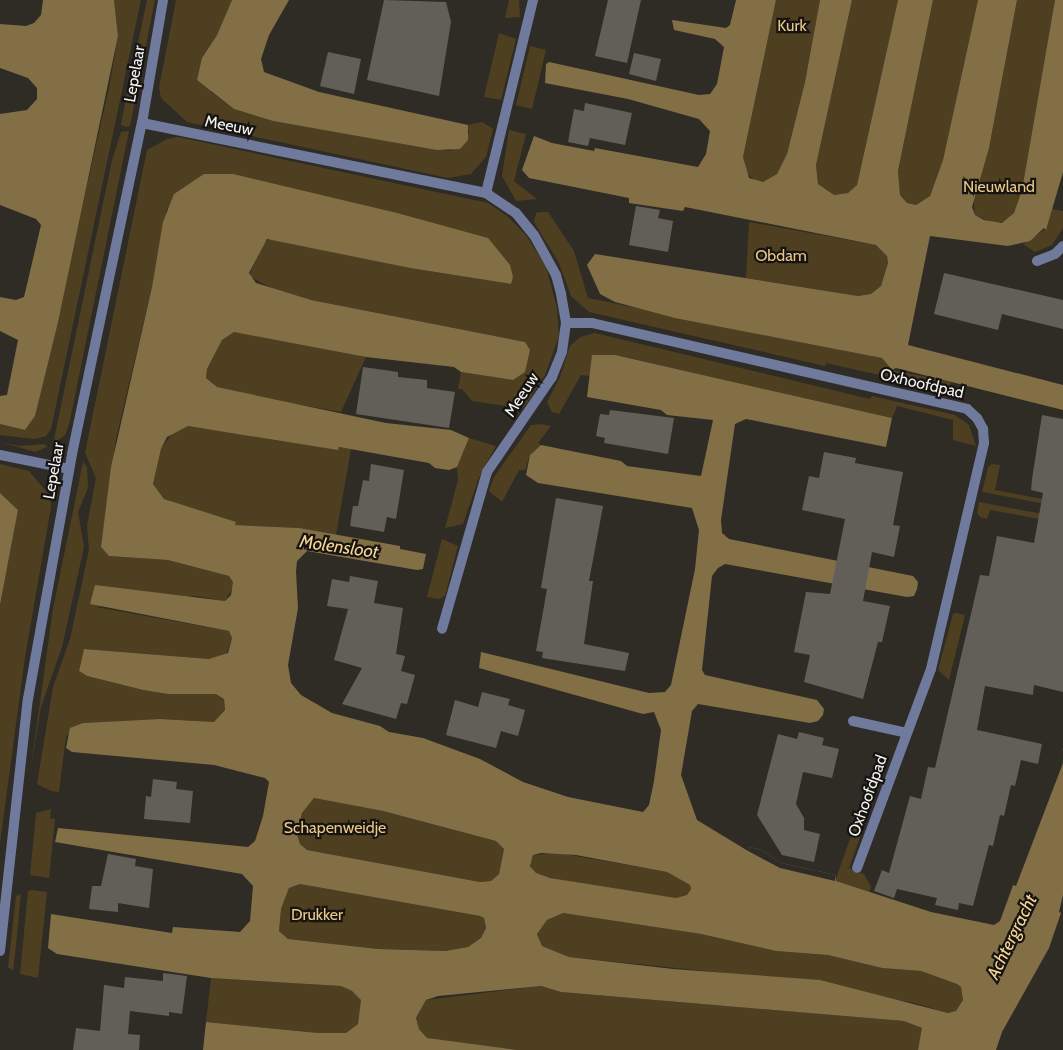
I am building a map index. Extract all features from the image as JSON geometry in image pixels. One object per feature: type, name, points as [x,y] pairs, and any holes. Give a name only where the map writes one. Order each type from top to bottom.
[{"type":"street","name":"Lepelaar","points":[[0,951],[3,891],[28,699],[70,469],[142,123],[163,0]]},
{"type":"street","points":[[486,193],[533,0]]},
{"type":"street","name":"Meeuw","points":[[142,123],[486,193],[516,213],[534,235],[556,275],[566,323],[562,352],[552,377],[488,472],[442,630]]},
{"type":"street","points":[[1037,261],[1055,254],[1063,246]]},
{"type":"street","name":"Oxhoofdpad","points":[[566,323],[592,323],[967,409],[977,418],[983,429],[984,443],[973,496],[931,669],[857,868]]},
{"type":"street","points":[[0,455],[70,469]]},
{"type":"street","points":[[853,720],[907,734]]},
{"type":"green space","points":[[114,0],[141,0],[51,429],[46,436],[34,439],[0,435],[0,424],[25,430],[35,416],[110,83],[118,36]]},
{"type":"green space","points":[[147,0],[155,0],[130,126],[126,127],[121,125],[122,118]]},
{"type":"green space","points":[[176,0],[232,0],[217,35],[202,58],[211,92],[234,109],[273,121],[450,151],[469,133],[468,125],[482,122],[493,129],[486,157],[471,174],[448,178],[187,122],[161,98],[159,88]]},
{"type":"green space","points":[[509,0],[519,0],[520,17],[505,18]]},
{"type":"green space","name":"Kurk","points":[[776,0],[820,0],[805,82],[787,154],[777,174],[763,182],[756,181],[746,173],[743,157]]},
{"type":"green space","points":[[852,0],[898,0],[857,185],[848,193],[833,195],[818,184],[816,165]]},
{"type":"green space","name":"Nieuwland","points":[[933,0],[978,0],[943,160],[930,196],[916,205],[907,203],[900,195],[898,171]]},
{"type":"green space","name":"Nieuwland","points":[[1017,0],[1055,0],[1022,190],[1014,213],[1006,222],[993,223],[975,215],[973,195],[989,148]]},
{"type":"green space","points":[[499,33],[516,39],[501,100],[484,97]]},
{"type":"green space","points":[[530,46],[546,50],[532,109],[516,105]]},
{"type":"green space","points":[[509,130],[526,134],[514,181],[537,199],[516,201],[502,176]]},
{"type":"green space","points":[[129,131],[69,425],[65,435],[53,444],[112,160],[121,132]]},
{"type":"green space","points":[[178,137],[488,203],[507,216],[526,235],[546,267],[557,308],[559,336],[545,375],[527,403],[518,414],[505,412],[506,406],[472,401],[462,389],[458,389],[461,372],[513,380],[527,347],[525,342],[311,300],[277,291],[249,276],[263,244],[271,238],[410,268],[511,284],[488,238],[325,197],[167,209],[152,287],[116,439],[101,547],[109,556],[168,560],[229,576],[233,581],[233,588],[225,601],[195,596],[96,607],[229,631],[232,638],[226,655],[209,659],[84,649],[79,671],[87,676],[143,690],[168,694],[216,694],[224,699],[225,710],[214,722],[160,719],[83,723],[66,736],[59,792],[51,791],[37,784],[53,687],[70,639],[89,550],[87,526],[96,478],[85,453],[147,150],[167,139]]},
{"type":"green space","points":[[1052,209],[1063,211],[1063,228],[1052,245],[1035,252],[1023,244],[1046,229]]},
{"type":"green space","points":[[548,212],[574,251],[588,298],[882,358],[892,370],[951,382],[947,394],[897,382],[897,379],[826,363],[825,366],[589,312],[571,296],[559,263],[534,222],[536,213]]},
{"type":"green space","name":"Obdam","points":[[749,222],[876,245],[887,256],[888,263],[881,286],[871,294],[858,296],[746,278]]},
{"type":"green space","points":[[234,332],[366,357],[341,412],[291,403],[217,387],[206,378],[207,369],[222,340]]},
{"type":"green space","points":[[595,333],[870,399],[872,396],[955,415],[969,425],[976,446],[953,440],[953,420],[897,406],[892,418],[615,355],[590,376],[581,375],[559,414],[552,412],[547,402],[560,377],[570,346],[580,337]]},
{"type":"green space","points":[[531,425],[551,426],[538,443],[541,445],[530,455],[525,470],[519,470],[502,502],[489,491],[494,477]]},
{"type":"green space","points":[[188,426],[351,449],[336,535],[299,528],[235,525],[164,499],[153,484],[161,449],[174,431]]},
{"type":"green space","points":[[469,438],[496,446],[479,477],[463,524],[445,528],[458,480],[457,467]]},
{"type":"green space","points":[[0,442],[19,446],[45,444],[47,447],[35,452]]},
{"type":"green space","points":[[83,462],[87,467],[88,488],[78,512],[84,547],[62,647],[41,707],[30,774],[53,609]]},
{"type":"green space","points":[[0,464],[29,471],[50,496],[51,507],[25,657],[0,843],[0,605],[18,510],[0,493]]},
{"type":"green space","points":[[992,464],[1000,465],[995,490],[1057,502],[1056,506],[982,492],[988,467]]},
{"type":"green space","points":[[979,502],[1063,518],[1063,523],[990,510],[987,519],[980,517],[977,513]]},
{"type":"green space","points":[[442,539],[458,546],[445,596],[439,599],[427,597]]},
{"type":"green space","points":[[953,614],[965,615],[949,680],[938,670]]},
{"type":"green space","name":"Schapenweidje","points":[[314,798],[383,811],[496,841],[504,849],[499,874],[491,881],[480,882],[307,850],[300,844],[297,834],[302,813]]},
{"type":"green space","points":[[51,809],[50,818],[55,819],[49,878],[30,875],[36,813]]},
{"type":"green space","points":[[855,825],[862,832],[849,868],[864,874],[871,887],[869,892],[835,881]]},
{"type":"green space","points":[[559,853],[667,872],[690,885],[691,889],[687,895],[676,898],[585,885],[538,875],[532,870],[530,862],[534,855]]},
{"type":"green space","name":"Drukker","points":[[300,884],[480,916],[484,918],[486,928],[481,938],[468,947],[445,951],[378,949],[288,939],[279,931],[281,909],[289,888]]},
{"type":"green space","points":[[28,891],[47,892],[38,978],[20,974]]},
{"type":"green space","points":[[21,894],[13,971],[8,967],[16,896]]},
{"type":"green space","points":[[563,913],[701,934],[776,951],[828,955],[882,968],[921,971],[957,984],[961,987],[963,1000],[956,1011],[948,1013],[914,1003],[765,977],[569,957],[542,946],[537,934],[547,920]]},
{"type":"green space","points":[[211,978],[341,986],[352,991],[361,1000],[358,1024],[346,1033],[318,1033],[206,1022]]},
{"type":"green space","points":[[541,986],[561,992],[904,1021],[922,1028],[923,1033],[918,1050],[517,1050],[440,1041],[427,1038],[419,1029],[416,1019],[426,1000]]},
{"type":"water","points":[[43,0],[114,0],[118,36],[58,322],[35,416],[25,430],[0,424],[0,396],[7,395],[18,340],[0,331],[0,297],[16,300],[24,297],[41,225],[36,219],[0,205],[0,114],[27,110],[37,99],[37,88],[28,78],[0,68],[0,24],[26,26],[34,23],[41,15]]},
{"type":"water","points":[[232,0],[289,0],[269,35],[261,59],[264,72],[319,92],[468,125],[468,140],[460,149],[437,150],[273,121],[234,109],[197,80],[202,58],[217,35]]},
{"type":"water","points":[[736,0],[776,0],[743,157],[749,178],[763,182],[777,174],[787,154],[805,82],[820,0],[852,0],[816,165],[818,184],[834,195],[848,193],[857,185],[898,0],[933,0],[898,171],[900,195],[907,203],[916,205],[930,196],[943,160],[978,0],[1017,0],[989,148],[972,207],[975,215],[984,220],[1002,223],[1014,213],[1022,190],[1055,0],[1063,0],[1063,172],[1046,230],[1044,228],[1030,241],[1008,246],[930,236],[908,345],[1063,385],[1063,410],[896,368],[892,370],[882,358],[675,318],[615,302],[600,294],[587,265],[595,254],[858,296],[871,294],[881,286],[888,263],[887,256],[876,245],[685,207],[683,211],[629,203],[629,198],[529,178],[522,170],[534,136],[552,143],[594,151],[595,148],[698,167],[706,154],[710,131],[699,119],[628,99],[545,83],[546,64],[549,62],[699,95],[710,94],[717,84],[724,47],[715,39],[674,30],[672,20],[726,28],[730,25]]},
{"type":"water","points":[[204,174],[233,174],[397,213],[488,238],[510,265],[513,277],[511,284],[410,268],[267,239],[249,273],[256,283],[311,300],[525,342],[530,350],[525,372],[513,380],[461,372],[454,367],[366,357],[234,332],[222,340],[207,369],[206,378],[217,387],[386,423],[451,430],[469,438],[457,467],[449,470],[435,468],[429,463],[339,447],[338,450],[188,426],[167,437],[161,449],[153,484],[164,499],[236,522],[235,525],[299,528],[400,546],[400,549],[426,554],[423,569],[417,570],[307,551],[297,561],[298,608],[288,665],[291,683],[301,695],[332,713],[380,726],[389,732],[423,738],[480,759],[523,782],[568,797],[643,812],[649,805],[661,730],[654,712],[643,714],[479,668],[481,652],[649,693],[665,692],[671,685],[695,569],[699,530],[692,508],[538,483],[526,475],[530,455],[541,445],[621,461],[627,466],[701,476],[713,420],[667,415],[661,410],[587,397],[592,355],[615,355],[892,418],[886,447],[746,419],[735,424],[721,520],[722,533],[729,539],[913,576],[918,582],[917,589],[914,596],[907,597],[725,564],[718,568],[712,576],[702,670],[705,675],[817,700],[824,709],[823,715],[818,721],[810,723],[698,704],[692,711],[681,775],[697,820],[748,851],[750,847],[762,850],[781,863],[836,875],[836,881],[931,912],[994,925],[1000,921],[1063,748],[1063,895],[1059,912],[1061,913],[1049,948],[1002,1032],[996,1050],[918,1050],[922,1028],[904,1021],[561,992],[541,986],[438,996],[426,1000],[416,1018],[419,1029],[427,1038],[517,1050],[203,1050],[206,1022],[318,1033],[346,1033],[358,1024],[361,1000],[352,991],[341,986],[211,978],[57,954],[48,948],[51,914],[172,933],[173,927],[240,932],[250,921],[253,886],[242,874],[55,842],[58,828],[248,847],[255,841],[263,816],[269,782],[265,778],[214,765],[72,752],[66,748],[70,728],[83,723],[160,719],[214,722],[225,710],[224,699],[216,694],[168,694],[143,690],[87,676],[79,671],[84,649],[209,659],[228,653],[232,638],[229,631],[90,604],[95,585],[225,601],[231,595],[233,582],[229,576],[168,560],[109,556],[101,547],[111,467],[152,287],[163,222],[174,194]],"holes":[[[314,798],[383,811],[496,841],[504,849],[499,874],[491,881],[480,882],[307,850],[300,844],[297,834],[302,813]],[[541,853],[576,855],[667,872],[690,885],[691,889],[687,895],[676,898],[550,878],[536,873],[530,866],[533,855]],[[300,884],[480,916],[484,918],[486,928],[481,938],[468,947],[445,951],[378,949],[288,939],[279,931],[281,909],[289,888]],[[563,913],[701,934],[776,951],[828,955],[882,968],[921,971],[957,984],[961,987],[963,1000],[956,1011],[948,1013],[820,980],[673,969],[569,957],[542,946],[537,934],[547,920]]]},
{"type":"water","points":[[0,493],[18,510],[0,605]]},
{"type":"pier","points":[[1063,748],[1063,763],[1016,886],[1011,884]]},
{"type":"pier","points":[[750,847],[762,850],[781,863],[836,875],[835,881],[780,868],[748,851]]},
{"type":"building","points":[[384,0],[446,2],[451,22],[439,96],[367,80]]},
{"type":"building","points":[[608,0],[641,0],[627,63],[595,56]]},
{"type":"building","points":[[328,52],[361,59],[354,94],[320,86]]},
{"type":"building","points":[[634,53],[661,59],[656,81],[629,74]]},
{"type":"building","points":[[585,103],[632,113],[625,145],[590,138],[588,146],[568,142],[574,109],[584,111]]},
{"type":"building","points":[[636,206],[660,210],[658,218],[673,221],[668,252],[629,245]]},
{"type":"building","points":[[944,273],[1063,300],[1063,329],[1002,314],[998,330],[934,314]]},
{"type":"building","points":[[363,367],[398,372],[398,377],[427,380],[427,388],[455,392],[449,428],[356,414]]},
{"type":"building","points":[[610,410],[674,418],[668,454],[604,443],[605,438],[596,436],[600,414],[609,415]]},
{"type":"building","points":[[1042,415],[1063,419],[1063,692],[1034,685],[1033,695],[985,686],[977,730],[1042,744],[1038,764],[1021,760],[1015,786],[1011,785],[1004,816],[1000,815],[993,846],[989,845],[973,906],[959,903],[958,910],[935,905],[937,898],[897,889],[894,898],[874,891],[882,870],[889,873],[910,796],[921,799],[928,767],[935,768],[980,575],[989,576],[997,536],[1034,543],[1043,493],[1031,490]]},
{"type":"building","points":[[824,452],[856,458],[855,463],[903,472],[893,525],[900,526],[894,557],[872,552],[863,601],[890,606],[882,642],[878,642],[863,699],[804,682],[810,655],[794,652],[806,592],[830,594],[845,519],[802,510],[809,476],[819,478]]},
{"type":"building","points":[[371,464],[404,470],[396,519],[387,517],[384,532],[350,526],[353,506],[358,506],[363,480],[369,481]]},
{"type":"building","points":[[556,498],[603,506],[589,581],[593,581],[584,644],[629,653],[625,671],[542,658],[543,652],[536,651],[547,589],[541,588]]},
{"type":"building","points":[[350,576],[378,581],[374,603],[403,608],[396,654],[405,656],[401,671],[415,675],[407,704],[401,703],[396,719],[342,704],[362,668],[334,660],[348,609],[327,606],[332,579],[349,582]]},
{"type":"building","points":[[482,692],[510,699],[508,705],[525,710],[518,736],[501,731],[496,748],[446,735],[455,700],[478,707]]},
{"type":"building","points":[[799,732],[824,738],[822,745],[839,749],[832,778],[803,772],[796,804],[804,818],[804,830],[820,834],[814,862],[782,855],[757,815],[778,734],[797,739]]},
{"type":"building","points":[[153,779],[177,782],[176,789],[193,791],[190,823],[144,819],[146,796],[151,797]]},
{"type":"building","points":[[108,854],[136,859],[135,866],[153,869],[149,908],[118,903],[118,912],[89,909],[92,886],[101,886]]},
{"type":"building","points":[[163,973],[187,976],[182,1014],[169,1012],[169,1016],[130,1011],[128,1034],[140,1035],[139,1050],[73,1050],[76,1028],[100,1031],[104,985],[124,988],[125,977],[163,981]]},
{"type":"water label","name":"Molensloot","points":[[339,547]]},
{"type":"water label","name":"Achtergracht","points":[[1012,937]]}]
